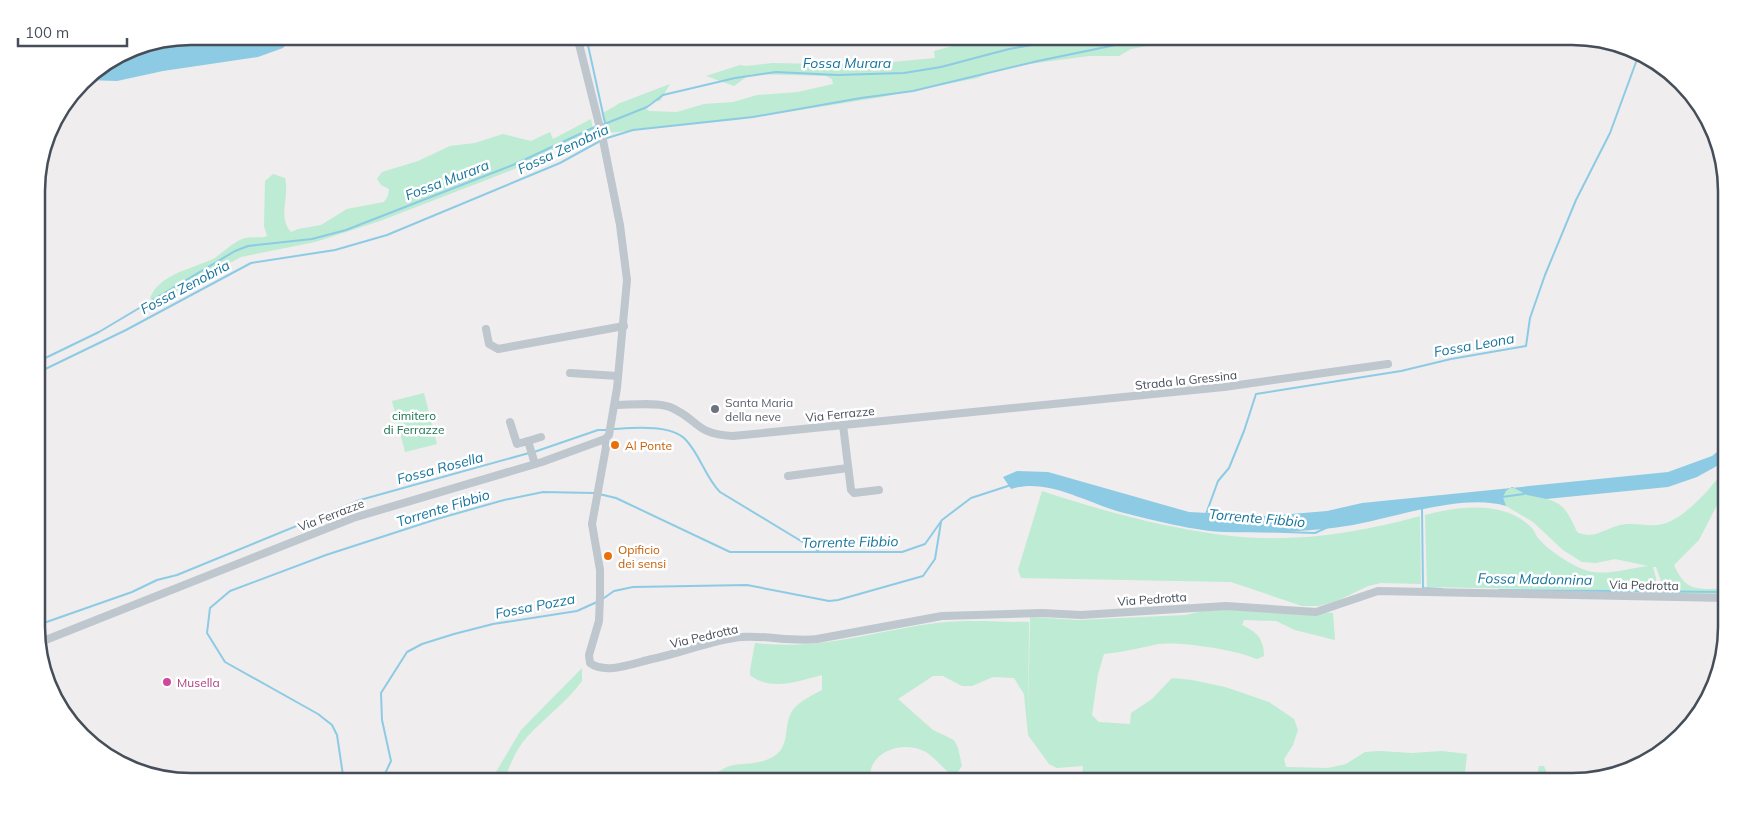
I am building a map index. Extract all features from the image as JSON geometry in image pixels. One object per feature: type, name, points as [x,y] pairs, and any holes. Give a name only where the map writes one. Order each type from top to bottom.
[{"type":"street","points":[[579,45],[600,131],[624,253],[627,280],[615,405],[607,437]]},
{"type":"street","points":[[486,329],[490,344],[498,349],[624,326]]},
{"type":"street","name":"Strada la Gressina","points":[[986,411],[1224,387],[1388,364]]},
{"type":"street","points":[[570,373],[618,376]]},
{"type":"street","name":"Via Ferrazze","points":[[615,405],[668,406],[702,430],[715,435],[741,435],[986,411]]},
{"type":"street","points":[[510,422],[517,444],[529,444],[541,437]]},
{"type":"street","points":[[843,425],[851,490],[854,493],[879,490]]},
{"type":"street","name":"Via Ferrazze","points":[[46,640],[353,518],[607,437]]},
{"type":"street","name":"Via Pedrotta","points":[[607,437],[592,524],[600,570],[600,596],[597,629],[589,655],[590,663],[597,668],[615,667],[741,638],[792,641],[817,639],[942,616],[1042,613],[1081,615],[1226,606],[1316,612],[1378,592],[1718,598]]},
{"type":"street","points":[[529,444],[534,460]]},
{"type":"street","points":[[788,476],[848,468]]},
{"type":"green space","points":[[956,45],[1153,45],[1131,49],[1119,56],[1089,56],[1029,64],[994,71],[977,78],[882,97],[736,120],[608,133],[603,113],[620,103],[670,84],[660,101],[651,102],[645,108],[649,111],[677,112],[704,104],[733,102],[757,95],[798,92],[833,84],[832,79],[826,76],[754,74],[749,75],[734,86],[706,76],[740,65],[772,63],[860,65],[935,58],[934,51]]},
{"type":"green space","points":[[591,119],[593,130],[512,170],[380,221],[315,242],[241,257],[155,302],[150,298],[161,283],[177,273],[213,259],[233,244],[248,237],[267,236],[264,226],[265,181],[273,174],[285,178],[284,213],[287,226],[291,232],[321,225],[347,209],[384,202],[388,196],[389,189],[381,185],[377,179],[382,172],[418,161],[450,146],[475,143],[503,134],[531,141],[550,132],[553,139]]},
{"type":"green space","name":"cimitero di Ferrazze","points":[[424,393],[437,444],[405,452],[392,401]]},
{"type":"green space","points":[[1718,478],[1718,503],[1699,540],[1674,565],[1684,581],[1689,585],[1701,589],[1718,589],[1718,595],[1662,595],[1663,586],[1656,567],[1653,567],[1656,578],[1656,591],[1427,587],[1425,515],[1466,508],[1494,509],[1507,512],[1520,518],[1531,527],[1537,537],[1560,557],[1588,571],[1603,573],[1648,566],[1615,559],[1596,563],[1582,562],[1563,550],[1533,522],[1506,506],[1503,497],[1506,491],[1512,487],[1524,493],[1557,503],[1564,509],[1577,532],[1593,535],[1628,524],[1657,525],[1671,521],[1687,511]]},
{"type":"green space","points":[[1042,491],[1160,524],[1208,533],[1255,538],[1303,537],[1350,532],[1420,516],[1421,584],[1381,583],[1368,586],[1337,601],[1319,606],[1302,606],[1231,582],[1021,578],[1018,570]]},
{"type":"green space","points":[[1244,606],[1333,613],[1335,640],[1295,630],[1276,621],[1244,620],[1242,625],[1252,630],[1259,637],[1263,645],[1264,656],[1257,659],[1223,650],[1168,643],[1104,654],[1098,674],[1092,715],[1099,722],[1130,724],[1131,713],[1152,699],[1172,678],[1192,680],[1225,687],[1269,702],[1294,719],[1298,730],[1293,745],[1284,759],[1286,767],[1328,768],[1346,764],[1365,752],[1412,753],[1442,751],[1467,754],[1465,773],[1082,773],[1083,766],[1057,768],[1049,764],[1028,735],[1024,694],[1014,678],[993,677],[972,686],[962,686],[943,676],[933,676],[898,699],[933,730],[954,740],[962,766],[957,773],[947,771],[926,752],[911,747],[903,747],[882,754],[872,766],[870,773],[718,773],[731,766],[762,761],[777,754],[784,744],[791,713],[805,700],[822,690],[822,675],[785,684],[776,684],[758,680],[750,675],[755,643],[779,645],[824,642],[948,622],[1029,622],[1028,724],[1030,617],[1078,620],[1186,615],[1219,607]]},
{"type":"green space","points":[[582,668],[582,681],[523,742],[513,758],[507,773],[495,773],[521,730]]},
{"type":"green space","points":[[1539,766],[1544,766],[1547,773],[1538,773]]},
{"type":"water","points":[[191,45],[286,45],[283,48],[258,57],[163,71],[117,81],[96,80],[135,56],[162,48]]},
{"type":"water","points":[[1718,451],[1718,465],[1697,477],[1668,487],[1546,499],[1527,495],[1513,488],[1668,472],[1712,456]]},
{"type":"water","points":[[1017,471],[1048,472],[1189,512],[1266,516],[1327,511],[1362,503],[1511,488],[1506,491],[1503,497],[1506,506],[1471,502],[1451,504],[1353,525],[1322,529],[1289,532],[1224,532],[1160,522],[1124,513],[1054,489],[1025,486],[1011,489],[1003,477]]},
{"type":"waterway","points":[[588,45],[605,123]]},
{"type":"waterway","name":"Fossa Murara","points":[[602,125],[647,107],[663,95],[735,78],[776,72],[837,75],[904,73],[941,67],[1009,49],[1032,45]]},
{"type":"waterway","name":"Fossa Zenobria","points":[[604,139],[633,130],[753,117],[913,91],[1038,61],[1115,45]]},
{"type":"waterway","name":"Fossa Leona","points":[[1206,514],[1218,481],[1229,468],[1256,394],[1401,371],[1451,359],[1526,346],[1530,318],[1545,275],[1576,200],[1610,133],[1637,61]]},
{"type":"waterway","name":"Fossa Murara","points":[[45,358],[99,332],[235,251],[248,246],[312,239],[346,230],[513,165],[597,126]]},
{"type":"waterway","name":"Fossa Zenobria","points":[[45,369],[126,330],[251,263],[335,250],[387,235],[560,163],[600,141]]},
{"type":"waterway","name":"Fossa Rosella","points":[[613,429],[651,428],[678,434],[690,445],[710,480],[720,492],[801,541],[813,546],[819,552]]},
{"type":"waterway","name":"Fossa Rosella","points":[[534,452],[598,430],[608,430]]},
{"type":"waterway","name":"Fossa Rosella","points":[[45,623],[132,592],[157,580],[177,575],[360,500],[529,453]]},
{"type":"waterway","name":"Torrente Fibbio","points":[[599,494],[616,498],[730,552],[902,552],[925,544],[942,520],[971,498],[1011,485]]},
{"type":"waterway","name":"Torrente Fibbio","points":[[343,773],[337,735],[332,725],[318,714],[225,662],[207,633],[210,608],[230,591],[326,555],[437,519],[504,500],[543,492],[594,493]]},
{"type":"waterway","name":"Torrente Fibbio","points":[[1502,497],[1524,494]]},
{"type":"waterway","name":"Fossa Madonnina","points":[[1422,509],[1423,588],[1442,589]]},
{"type":"waterway","name":"Fossa Pozza","points":[[604,598],[614,591],[633,587],[747,585],[829,601],[838,600],[923,576],[935,559],[941,522]]},
{"type":"waterway","name":"Torrente Fibbio","points":[[1252,531],[1315,533],[1328,527]]},
{"type":"waterway","name":"Fossa Madonnina","points":[[1499,590],[1718,592]]},
{"type":"waterway","name":"Fossa Pozza","points":[[385,773],[391,761],[382,720],[381,693],[407,652],[422,644],[454,634],[493,624],[577,611],[597,602]]},
{"type":"place","name":"Santa Maria della neve","points":[[715,409]]},
{"type":"place","name":"Al Ponte","points":[[615,445]]},
{"type":"place","name":"Opificio dei sensi","points":[[608,556]]},
{"type":"place","name":"Musella","points":[[167,682]]}]
